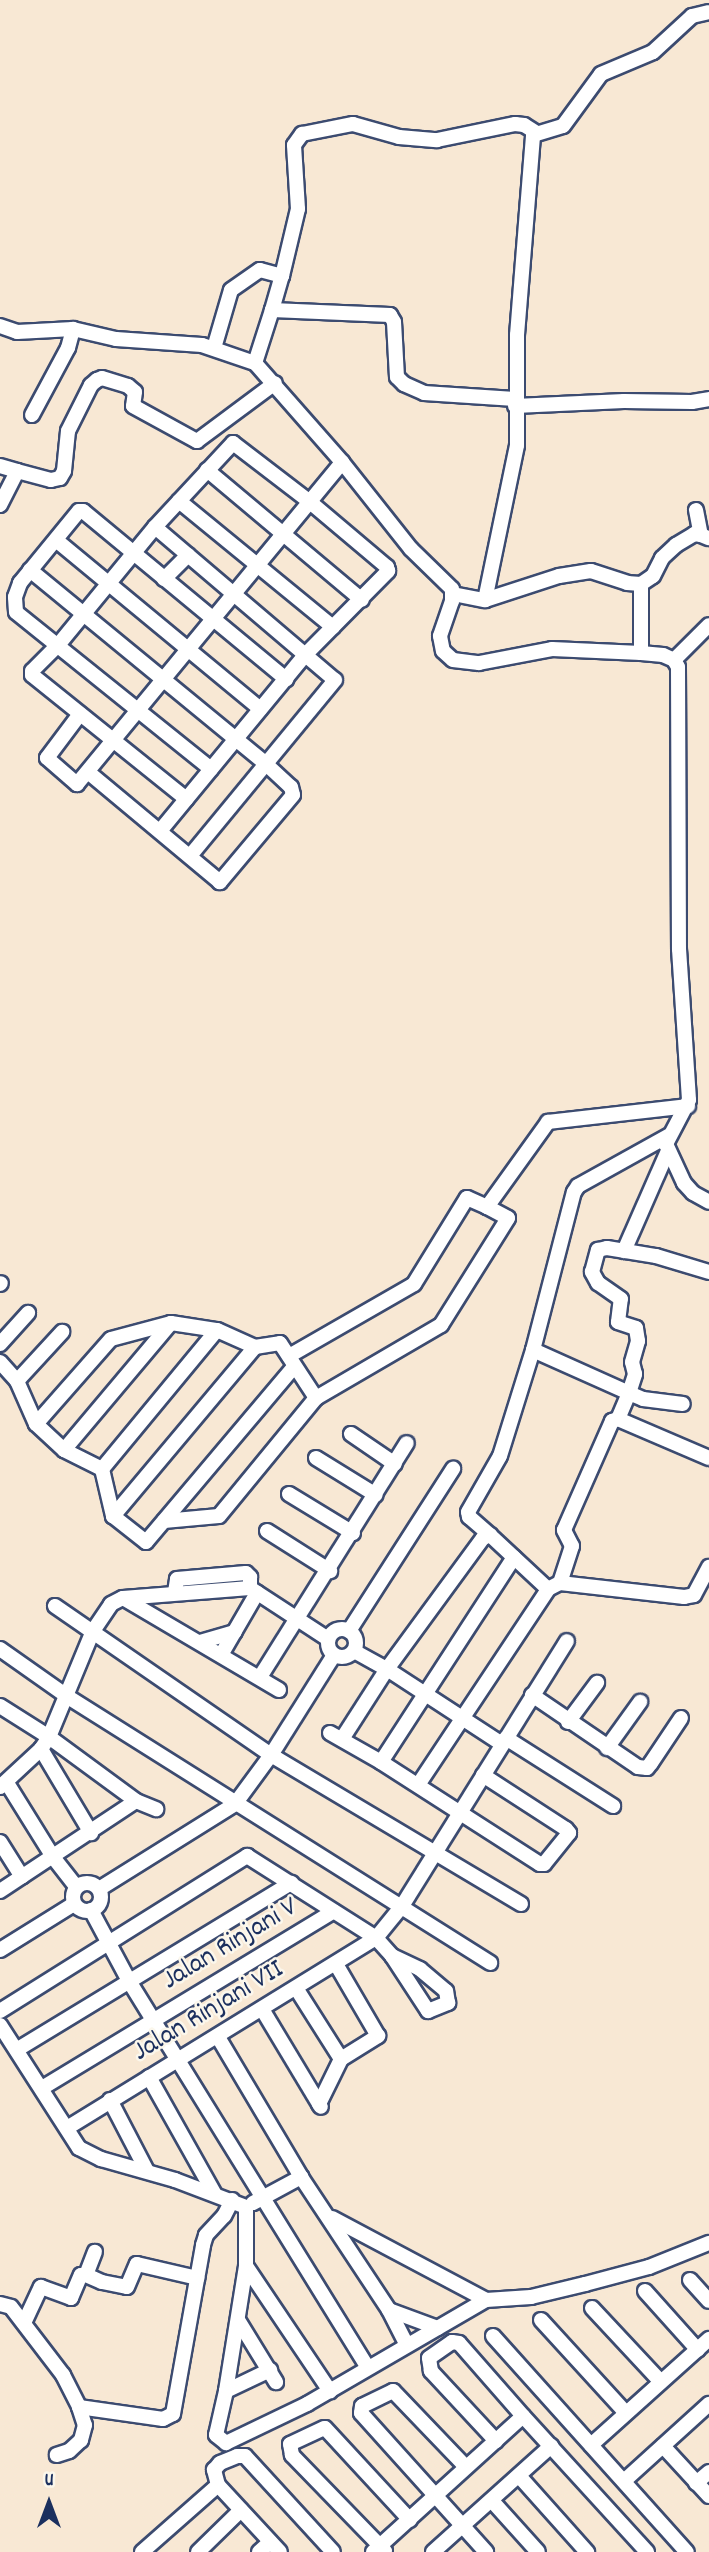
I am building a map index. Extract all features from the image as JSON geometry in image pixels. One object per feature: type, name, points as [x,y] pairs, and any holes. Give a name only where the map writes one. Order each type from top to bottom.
[{"type":"street","points":[[256,363],[297,216],[294,153],[296,140],[302,134],[354,124],[399,137],[437,140],[515,124],[524,125],[535,132],[561,128],[601,74],[653,52],[692,16],[709,12]]},
{"type":"street","points":[[485,600],[514,470],[517,445],[517,335],[535,132]]},
{"type":"street","points":[[215,348],[231,290],[260,270],[282,276]]},
{"type":"street","points":[[272,310],[390,315],[394,322],[397,377],[404,384],[424,393],[515,402],[624,401],[659,404],[709,399]]},
{"type":"street","points":[[0,326],[17,332],[72,329],[116,339],[163,340],[215,348],[256,363],[342,462],[411,549],[447,583],[453,594],[440,636],[443,651],[453,660],[479,663],[552,649],[641,653],[663,655],[674,660],[678,667],[679,950],[688,1055],[688,1107],[668,1144],[624,1251]]},
{"type":"street","points":[[32,415],[68,348],[72,329]]},
{"type":"street","points":[[0,466],[51,481],[60,478],[64,471],[68,431],[91,385],[102,378],[128,386],[135,392],[133,406],[197,441],[275,383]]},
{"type":"street","points":[[160,831],[306,654],[362,600],[388,569],[237,444],[229,445],[179,500],[59,644],[32,671],[32,676],[186,799]]},
{"type":"street","points":[[80,714],[47,760],[74,783],[80,782],[342,462]]},
{"type":"street","points":[[207,470],[362,600]]},
{"type":"street","points":[[0,505],[17,471]]},
{"type":"street","points":[[179,500],[333,627]]},
{"type":"street","points":[[211,769],[16,612],[17,588],[30,570],[81,510],[286,679]]},
{"type":"street","points":[[453,594],[485,600],[576,571],[591,571],[627,583],[641,584],[653,576],[667,551],[686,538],[705,536],[696,510]]},
{"type":"street","points":[[155,527],[335,680],[190,856]]},
{"type":"street","points":[[56,540],[260,709]]},
{"type":"street","points":[[164,579],[188,555]]},
{"type":"street","points":[[30,570],[266,764],[291,787],[293,795],[222,881],[218,881],[88,772]]},
{"type":"street","points":[[641,584],[641,653]]},
{"type":"street","points":[[674,660],[709,625]]},
{"type":"street","points":[[486,1207],[548,1122],[688,1107]]},
{"type":"street","points":[[668,1144],[693,1193],[709,1202]]},
{"type":"street","points":[[668,1144],[578,1186],[574,1192],[533,1350],[500,1456],[468,1512],[469,1517],[514,1557],[554,1586],[684,1597],[694,1595],[709,1567]]},
{"type":"street","points":[[102,1469],[113,1516],[146,1542],[292,1362],[414,1284],[467,1198],[508,1218],[441,1325],[316,1398],[219,1516],[164,1521]]},
{"type":"street","points":[[418,1785],[554,1586],[572,1546],[564,1530],[607,1429],[618,1419],[629,1393],[635,1374],[632,1362],[638,1341],[636,1328],[618,1322],[621,1298],[598,1283],[592,1272],[598,1250],[607,1248],[675,1261],[709,1272]]},
{"type":"street","points":[[0,1344],[28,1313]]},
{"type":"street","points":[[36,1424],[111,1339],[171,1323],[217,1330],[255,1348],[280,1343],[316,1398]]},
{"type":"street","points":[[64,1450],[171,1323]]},
{"type":"street","points":[[102,1469],[217,1330]]},
{"type":"street","points":[[17,1381],[62,1332]]},
{"type":"street","points":[[113,1516],[255,1348]]},
{"type":"street","points":[[533,1350],[643,1399],[683,1404]]},
{"type":"street","points":[[0,1362],[17,1381],[36,1424],[64,1450],[102,1469]]},
{"type":"street","points":[[618,1419],[709,1458]]},
{"type":"street","points":[[359,1436],[396,1464]]},
{"type":"street","points":[[260,1677],[296,1617],[330,1570],[407,1443]]},
{"type":"street","points":[[316,1458],[376,1495]]},
{"type":"street","points":[[349,1631],[453,1469]]},
{"type":"street","points":[[289,1494],[353,1533]]},
{"type":"street","points":[[267,1531],[330,1570]]},
{"type":"street","points":[[483,1775],[569,1833],[542,1865],[336,1736],[477,1544],[490,1535]]},
{"type":"street","points":[[381,1762],[514,1557]]},
{"type":"street","points":[[76,1886],[4,1785],[45,1743],[68,1697],[93,1631],[111,1604],[123,1598],[175,1592],[253,1591],[328,1639]]},
{"type":"street","points":[[221,1655],[235,1632],[253,1591]]},
{"type":"street","points":[[123,1598],[279,1689]]},
{"type":"street","points":[[55,1606],[271,1755],[433,1855],[521,1904]]},
{"type":"street","points":[[335,1630],[349,1631],[356,1644],[354,1651],[348,1656],[334,1655],[329,1650],[328,1639],[335,1630]]},
{"type":"street","points":[[200,1642],[235,1632]]},
{"type":"street","name":"Jalan Rinjani VII","points":[[67,2128],[376,1938],[402,1906],[458,1812],[567,1641]]},
{"type":"street","points":[[1,1649],[68,1697],[235,1804],[490,1962]]},
{"type":"street","points":[[354,1651],[387,1669],[462,1719],[613,1806]]},
{"type":"street","points":[[99,1889],[235,1804],[271,1755],[334,1655]]},
{"type":"street","points":[[568,1721],[597,1683]]},
{"type":"street","points":[[532,1695],[638,1767],[647,1768],[681,1718]]},
{"type":"street","points":[[607,1748],[640,1702]]},
{"type":"street","points":[[3,1714],[136,1801],[156,1809]]},
{"type":"street","points":[[45,1743],[91,1833]]},
{"type":"street","points":[[0,1891],[136,1801]]},
{"type":"street","points":[[0,1842],[22,1877]]},
{"type":"street","points":[[0,2011],[247,1856],[376,1938],[392,1956]]},
{"type":"street","points":[[86,1882],[99,1889],[99,1903],[91,1910],[80,1909],[74,1904],[72,1897],[76,1886],[86,1882]]},
{"type":"street","points":[[18,2049],[291,1883]]},
{"type":"street","points":[[0,1950],[74,1904]]},
{"type":"street","points":[[91,1910],[107,1943],[153,2020],[179,2058],[262,2199],[367,2367]]},
{"type":"street","name":"Jalan Rinjani V","points":[[42,2088],[334,1911]]},
{"type":"street","points":[[262,2010],[320,2106],[341,2059],[378,2036],[336,1964]]},
{"type":"street","points":[[296,1988],[341,2059]]},
{"type":"street","points":[[0,2025],[18,2049],[79,2148],[101,2159],[214,2193],[246,2207]]},
{"type":"street","points":[[218,2037],[301,2177],[331,2218],[389,2310],[407,2345]]},
{"type":"street","points":[[149,2077],[214,2193]]},
{"type":"street","points":[[110,2100],[147,2171]]},
{"type":"street","points":[[246,2207],[301,2177]]},
{"type":"street","points":[[79,2407],[170,2418],[176,2404],[206,2235],[224,2216],[232,2200]]},
{"type":"street","points":[[246,2207],[246,2266],[216,2435],[226,2443],[330,2390],[486,2300],[531,2297],[598,2281],[649,2267],[709,2243]]},
{"type":"street","points":[[331,2218],[486,2300]]},
{"type":"street","points":[[86,2275],[95,2252]]},
{"type":"street","points":[[24,2323],[41,2287],[71,2298],[81,2275],[127,2287],[137,2264],[197,2278]]},
{"type":"street","points":[[246,2266],[330,2390]]},
{"type":"street","points":[[690,2280],[709,2301]]},
{"type":"street","points":[[645,2291],[698,2350]]},
{"type":"street","points":[[0,2304],[11,2307],[24,2323],[63,2375],[79,2407],[85,2425],[81,2440],[69,2451],[57,2455]]},
{"type":"street","points":[[592,2308],[660,2381]]},
{"type":"street","points":[[389,2310],[438,2328]]},
{"type":"street","points":[[226,2390],[273,2376],[238,2320]]},
{"type":"street","points":[[541,2320],[625,2412]]},
{"type":"street","points":[[493,2336],[687,2552]]},
{"type":"street","points":[[592,2445],[625,2412],[709,2339]]},
{"type":"street","points":[[496,2441],[431,2371],[429,2358],[452,2342],[459,2343],[647,2552]]},
{"type":"street","points":[[465,2466],[393,2391],[362,2406],[361,2413],[437,2494],[486,2552]]},
{"type":"street","points":[[624,2481],[709,2404]]},
{"type":"street","points":[[410,2521],[325,2428],[292,2442],[289,2449],[292,2455],[380,2550],[410,2521],[465,2466],[523,2416]]},
{"type":"street","points":[[433,2552],[463,2524],[493,2502],[551,2446]]},
{"type":"street","points":[[663,2446],[709,2496]]},
{"type":"street","points":[[258,2552],[275,2547],[218,2485],[214,2470],[220,2463],[237,2456],[245,2456],[333,2552]]},
{"type":"street","points":[[696,2483],[709,2472]]},
{"type":"street","points":[[520,2477],[587,2552]]},
{"type":"street","points":[[142,2552],[218,2485]]},
{"type":"street","points":[[493,2502],[538,2552]]},
{"type":"street","points":[[198,2552],[241,2510]]}]
